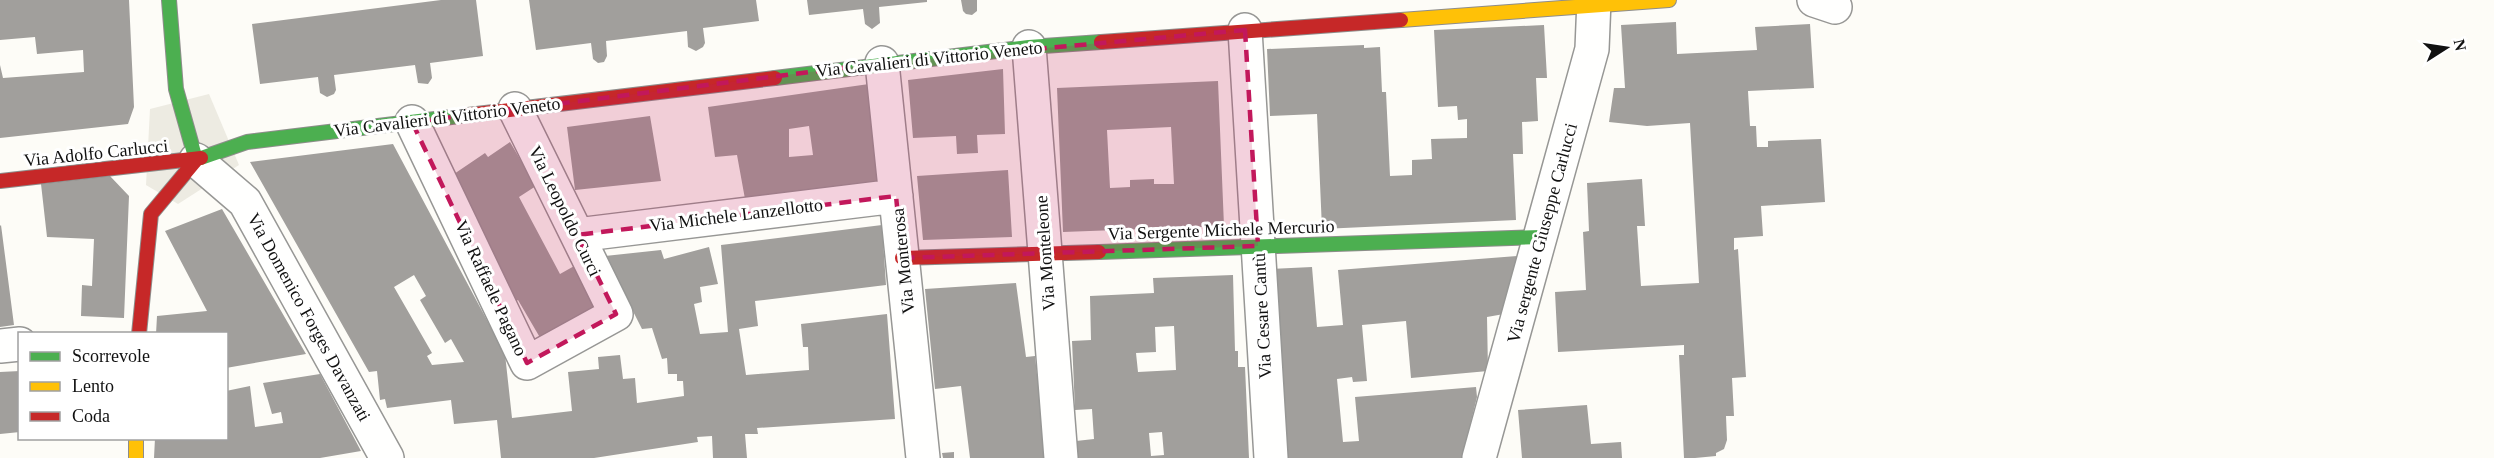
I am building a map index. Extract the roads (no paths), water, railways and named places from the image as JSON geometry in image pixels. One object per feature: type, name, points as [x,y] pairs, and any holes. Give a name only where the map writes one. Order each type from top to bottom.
[{"type":"street","points":[[139,332],[151,214],[196,160],[176,89],[169,0]]},
{"type":"street","name":"Via Cavalieri di Vittorio Veneto","points":[[196,160],[247,142],[882,63],[1029,47],[1594,3],[1668,0]]},
{"type":"street","name":"Via sergente Giuseppe Carlucci","points":[[1479,458],[1593,50],[1594,3]]},
{"type":"street","name":"Via Cesare Cantù","points":[[1245,30],[1271,458]]},
{"type":"street","name":"Via Monteleone","points":[[1029,47],[1061,458]]},
{"type":"street","name":"Via Monterosa","points":[[882,63],[923,458]]},
{"type":"street","name":"Via Leopoldo Curci","points":[[515,109],[616,314]]},
{"type":"street","name":"Via Raffaele Pagano","points":[[412,122],[527,363],[616,314]]},
{"type":"street","name":"Via Adolfo Carlucci","points":[[0,182],[196,160]]},
{"type":"street","name":"Via Domenico Forges Davanzati","points":[[196,160],[245,202],[387,458]]},
{"type":"street","name":"Via Michele Lanzellotto","points":[[577,235],[896,196]]},
{"type":"street","name":"Via Sergente Michele Mercurio","points":[[902,258],[1541,237]]},
{"type":"street","points":[[0,346],[18,344]]},
{"type":"street","points":[[136,440],[136,458]]}]
